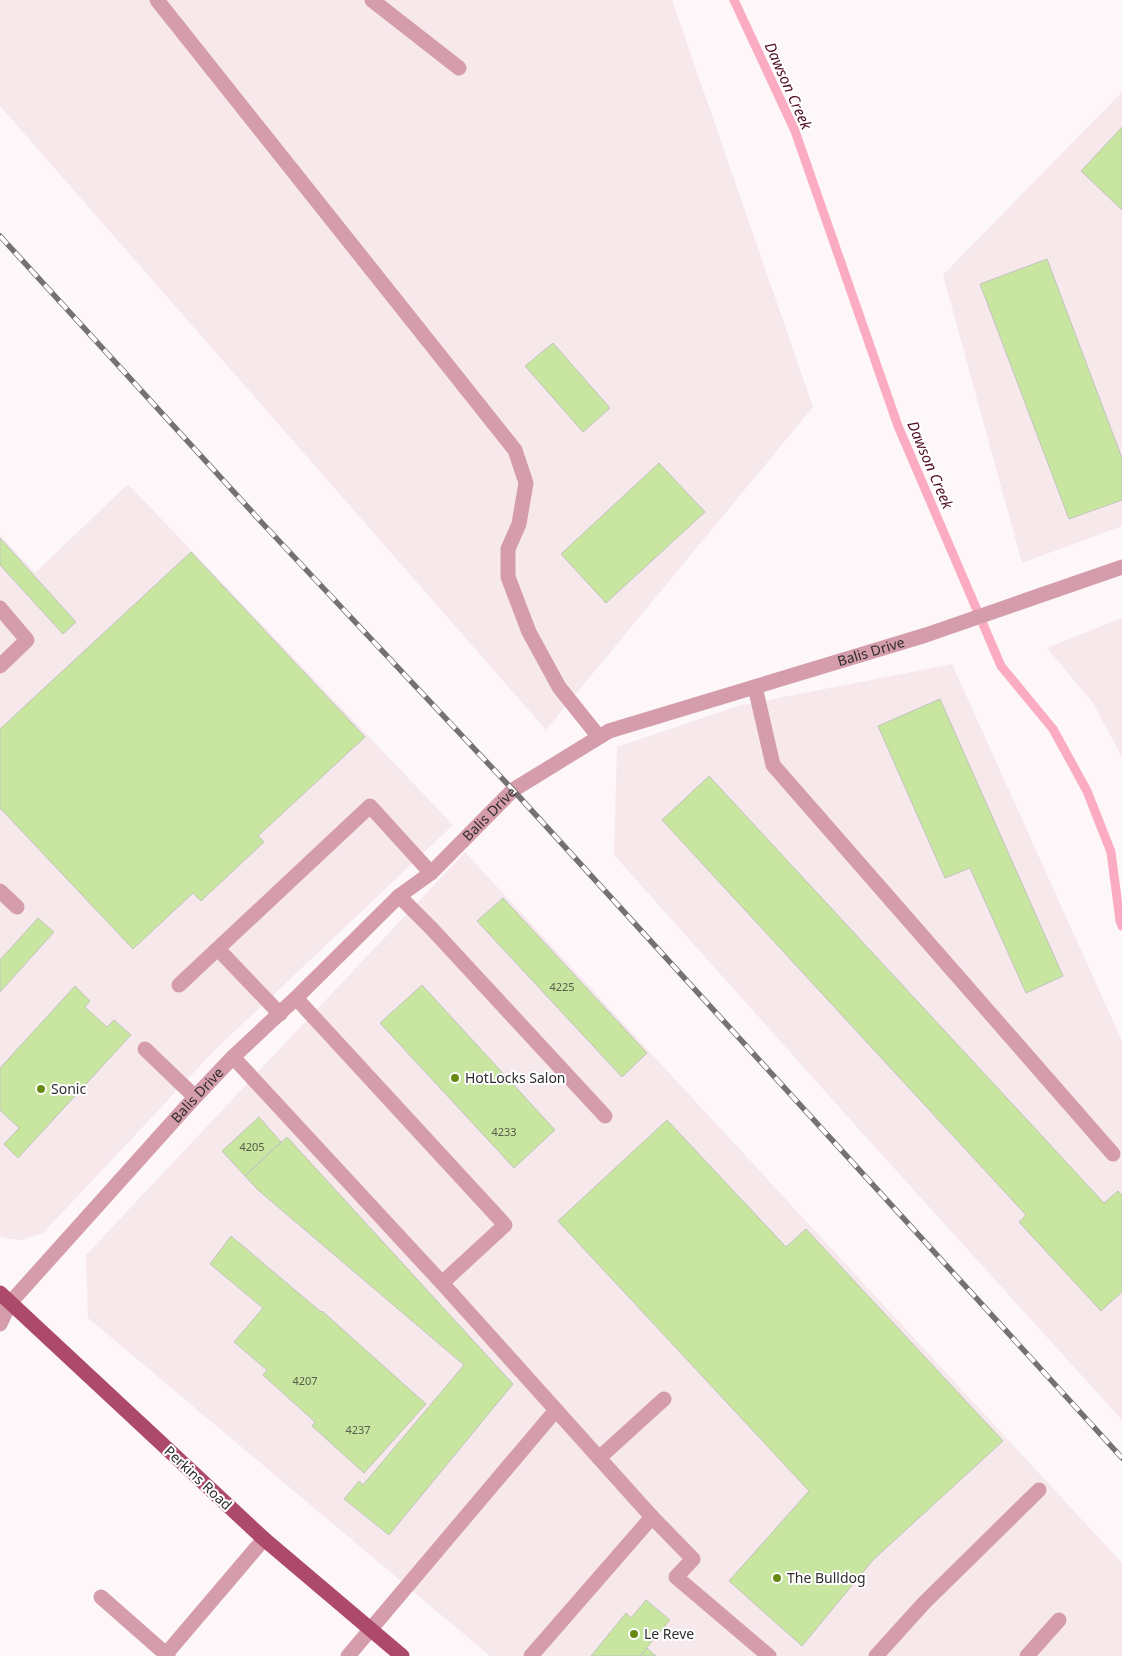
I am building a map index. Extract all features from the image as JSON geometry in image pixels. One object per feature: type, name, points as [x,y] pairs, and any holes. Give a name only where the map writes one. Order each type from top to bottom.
[{"type":"main road","name":"Perkins Road","points":[[3,1302],[264,1540],[402,1656]]},
{"type":"street","points":[[158,0],[515,450],[526,483],[519,524],[508,549],[508,576],[529,632],[559,687],[599,737]]},
{"type":"street","points":[[372,0],[459,68]]},
{"type":"street","name":"Balis Drive","points":[[0,1324],[3,1302],[233,1057],[280,1014],[399,896],[430,873],[513,790],[609,731],[926,635],[1122,567]]},
{"type":"street","points":[[0,608],[27,640],[0,666]]},
{"type":"street","points":[[755,686],[773,766],[1113,1154]]},
{"type":"street","points":[[179,985],[370,806],[430,873]]},
{"type":"street","points":[[0,891],[18,907]]},
{"type":"street","points":[[399,896],[432,929],[605,1116]]},
{"type":"street","points":[[218,949],[280,1014]]},
{"type":"street","points":[[296,998],[505,1225],[442,1283]]},
{"type":"street","points":[[145,1049],[195,1097]]},
{"type":"street","points":[[233,1057],[442,1283],[652,1517],[693,1558],[676,1577],[769,1656]]},
{"type":"street","points":[[599,1458],[664,1399]]},
{"type":"street","points":[[348,1656],[556,1410]]},
{"type":"street","points":[[876,1656],[924,1603],[1039,1490]]},
{"type":"street","points":[[531,1656],[652,1517]]},
{"type":"street","points":[[101,1597],[167,1655],[264,1540]]},
{"type":"street","points":[[1027,1656],[1059,1620]]},
{"type":"shaded area","points":[[0,0],[672,0],[813,407],[546,730],[0,106]]},
{"type":"shaded area","points":[[1122,92],[1122,526],[1022,563],[943,275]]},
{"type":"shaded area","points":[[128,484],[453,825],[215,1050],[43,1233],[22,1240],[10,1239],[0,1237],[0,535],[35,573]]},
{"type":"shaded area","points":[[1122,618],[1122,757],[1093,703],[1047,648]]},
{"type":"shaded area","points":[[952,664],[1122,1041],[1122,1420],[614,855],[617,747],[738,706]]},
{"type":"shaded area","points":[[465,852],[1122,1563],[1122,1656],[490,1656],[88,1318],[86,1255]]},
{"type":"building","points":[[1122,127],[1122,210],[1081,171]]},
{"type":"building","points":[[1047,259],[1122,458],[1122,500],[1069,519],[980,284]]},
{"type":"building","points":[[553,343],[610,408],[583,432],[525,366]]},
{"type":"building","points":[[659,463],[705,512],[606,603],[561,554]]},
{"type":"building","points":[[0,538],[76,622],[63,634],[0,565]]},
{"type":"building","points":[[191,552],[365,737],[258,836],[264,842],[201,901],[193,893],[133,949],[0,808],[0,729]]},
{"type":"building","points":[[940,699],[1063,976],[1026,993],[970,868],[945,878],[878,726]]},
{"type":"building","points":[[709,776],[1104,1203],[1118,1191],[1122,1195],[1122,1292],[1101,1311],[1019,1222],[1026,1215],[662,820]]},
{"type":"building","points":[[503,898],[647,1053],[622,1077],[477,921]]},
{"type":"building","points":[[38,918],[54,932],[0,992],[0,960]]},
{"type":"building","points":[[422,985],[555,1130],[514,1168],[380,1023]]},
{"type":"building","name":"Sonic","points":[[75,986],[90,1001],[85,1007],[107,1027],[114,1020],[131,1035],[18,1158],[4,1144],[19,1128],[0,1110],[0,1068]]},
{"type":"building","points":[[259,1117],[281,1142],[245,1176],[222,1151]]},
{"type":"building","points":[[667,1120],[786,1247],[806,1229],[1003,1441],[873,1560],[802,1646],[729,1581],[809,1491],[558,1221]]},
{"type":"building","points":[[287,1137],[513,1384],[389,1535],[344,1499],[359,1481],[363,1485],[464,1365],[258,1190],[245,1176]]},
{"type":"building","points":[[231,1236],[322,1311],[426,1404],[364,1473],[312,1426],[315,1422],[263,1375],[267,1370],[234,1342],[263,1308],[210,1264]]},
{"type":"building","name":"Le Reve","points":[[646,1600],[670,1620],[640,1656],[591,1656],[626,1613],[631,1618]]},
{"type":"building","points":[[647,1648],[656,1656],[640,1656]]},
{"type":"waterway","name":"Dawson Creek","points":[[734,0],[795,131],[898,426],[1001,666],[1053,729],[1087,791],[1111,852],[1122,926]]},
{"type":"railway","points":[[0,236],[265,526],[513,790],[1122,1458]]},
{"type":"place","name":"HotLocks Salon","points":[[455,1078]]},
{"type":"place","name":"Sonic","points":[[41,1089]]},
{"type":"place","name":"The Bulldog","points":[[777,1578]]},
{"type":"place","name":"Le Reve","points":[[634,1634]]}]
